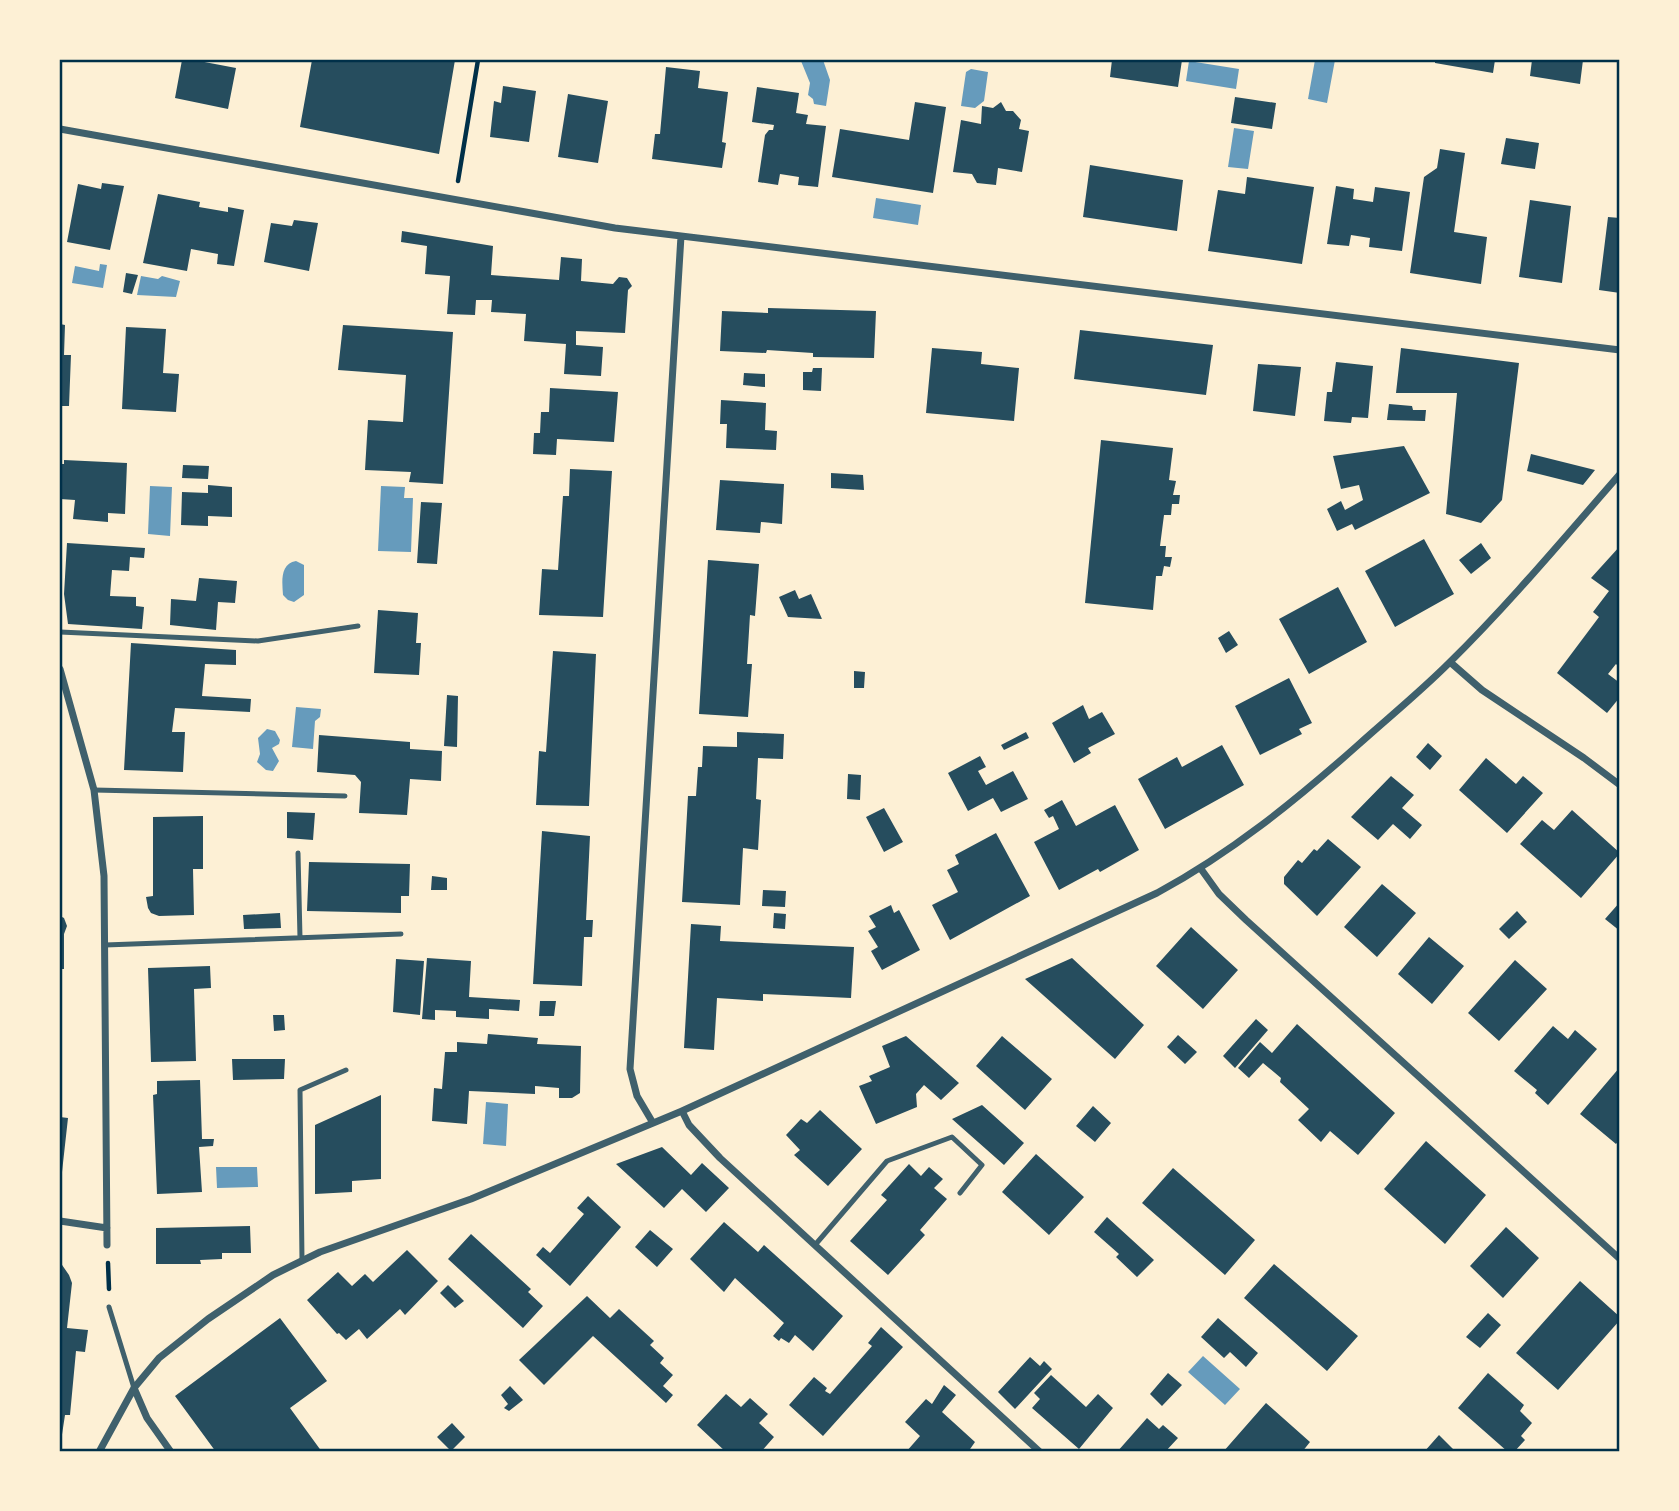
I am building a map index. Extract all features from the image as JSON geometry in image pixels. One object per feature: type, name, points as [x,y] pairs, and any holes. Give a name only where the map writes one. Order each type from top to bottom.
[{"type":"street","points":[[60,129],[615,228],[1619,350]]},
{"type":"street","points":[[653,1123],[637,1096],[630,1069],[681,236]]},
{"type":"street","points":[[99,1451],[134,1388],[159,1358],[208,1318],[273,1275],[320,1252],[471,1199],[682,1111],[1157,893],[1201,869],[1312,786],[1450,662],[1619,474]]},
{"type":"street","points":[[1450,662],[1482,690],[1584,758],[1619,785]]},
{"type":"street","points":[[60,669],[94,790],[104,876],[107,1245]]},
{"type":"street","points":[[1201,869],[1219,894],[1619,1259]]},
{"type":"street","points":[[682,1111],[698,1136],[1040,1451]]},
{"type":"street","points":[[60,1221],[107,1228]]},
{"type":"street","points":[[134,1388],[147,1418],[171,1451]]},
{"type":"lane","points":[[60,632],[258,641],[358,626]]},
{"type":"lane","points":[[94,790],[345,796]]},
{"type":"lane","points":[[298,853],[300,938]]},
{"type":"lane","points":[[105,945],[401,934]]},
{"type":"lane","points":[[302,1261],[300,1090],[346,1070]]},
{"type":"lane","points":[[815,1245],[887,1161],[952,1137],[982,1165],[960,1194]]},
{"type":"lane","points":[[109,1307],[134,1388]]},
{"type":"path","points":[[456,199],[478,60]]},
{"type":"path","points":[[107,1245],[109,1307]]},
{"type":"water","points":[[823,60],[830,80],[826,106],[814,104],[808,95],[810,83],[801,61]]},
{"type":"water","points":[[1315,60],[1335,60],[1327,103],[1308,99]]},
{"type":"water","points":[[1189,61],[1239,69],[1236,89],[1186,81]]},
{"type":"water","points":[[971,69],[988,72],[984,101],[975,108],[961,106],[966,72]]},
{"type":"water","points":[[1234,128],[1254,131],[1248,169],[1228,167]]},
{"type":"water","points":[[876,198],[921,205],[918,225],[873,218]]},
{"type":"water","points":[[100,264],[107,265],[103,288],[72,283],[75,266],[99,271]]},
{"type":"water","points":[[141,276],[158,279],[162,276],[180,281],[176,297],[137,295]]},
{"type":"water","points":[[150,486],[172,487],[170,536],[148,534]]},
{"type":"water","points":[[381,486],[405,487],[404,498],[413,498],[411,552],[378,551]]},
{"type":"water","points":[[296,561],[304,565],[304,595],[294,602],[283,595],[282,579],[287,566]]},
{"type":"water","points":[[296,707],[321,709],[320,717],[315,721],[313,749],[292,747]]},
{"type":"water","points":[[267,729],[275,731],[280,740],[279,744],[272,748],[279,761],[273,771],[266,770],[257,762],[260,754],[258,738]]},
{"type":"water","points":[[486,1102],[508,1104],[506,1146],[483,1144]]},
{"type":"water","points":[[216,1167],[257,1167],[258,1187],[217,1188]]},
{"type":"water","points":[[1203,1356],[1240,1389],[1225,1405],[1188,1372]]},
{"type":"building","points":[[182,60],[236,68],[228,109],[175,98]]},
{"type":"building","points":[[312,60],[455,60],[439,154],[300,127]]},
{"type":"building","points":[[1112,60],[1182,60],[1178,87],[1110,77]]},
{"type":"building","points":[[1435,60],[1495,60],[1493,73],[1435,63]]},
{"type":"building","points":[[1532,60],[1583,60],[1580,84],[1530,76]]},
{"type":"building","points":[[666,67],[700,71],[698,88],[728,92],[722,168],[652,159],[655,134],[660,134]]},
{"type":"building","points":[[503,86],[536,91],[529,142],[490,137],[494,101],[501,103]]},
{"type":"building","points":[[757,87],[799,93],[796,113],[808,115],[806,124],[826,126],[818,187],[798,185],[799,177],[780,174],[778,185],[758,182],[765,135],[769,130],[773,130],[774,125],[752,122]]},
{"type":"building","points":[[568,94],[608,101],[598,163],[558,157]]},
{"type":"building","points":[[1235,97],[1276,103],[1272,129],[1231,123]]},
{"type":"building","points":[[915,102],[946,107],[933,193],[832,177],[840,129],[909,140]]},
{"type":"building","points":[[1001,102],[1006,111],[1013,111],[1021,120],[1019,129],[1029,131],[1022,172],[998,168],[996,185],[977,183],[972,174],[953,172],[961,120],[981,124],[982,106],[993,108]]},
{"type":"building","points":[[1506,138],[1539,143],[1535,169],[1501,164]]},
{"type":"building","points":[[1440,149],[1465,153],[1454,232],[1487,237],[1481,284],[1410,273],[1424,177],[1437,168]]},
{"type":"building","points":[[1090,165],[1183,180],[1177,231],[1083,217]]},
{"type":"building","points":[[1247,177],[1314,187],[1302,264],[1208,251],[1218,190],[1245,194]]},
{"type":"building","points":[[102,183],[124,186],[110,250],[67,242],[78,184],[101,189]]},
{"type":"building","points":[[1336,186],[1354,189],[1353,199],[1373,202],[1375,187],[1410,192],[1402,251],[1369,247],[1370,238],[1351,235],[1349,246],[1327,244]]},
{"type":"building","points":[[158,194],[200,202],[199,207],[228,212],[228,207],[244,210],[234,266],[217,264],[218,254],[191,249],[187,271],[143,263]]},
{"type":"building","points":[[1530,200],[1571,206],[1562,283],[1519,277]]},
{"type":"building","points":[[1608,217],[1620,218],[1620,293],[1599,290]]},
{"type":"building","points":[[294,220],[318,223],[309,271],[264,262],[271,223],[292,226]]},
{"type":"building","points":[[402,231],[493,246],[491,275],[559,280],[561,257],[582,259],[581,281],[613,284],[619,277],[627,278],[632,286],[628,290],[625,333],[576,331],[576,345],[603,347],[601,376],[564,374],[566,344],[524,341],[526,314],[491,312],[492,300],[476,300],[475,315],[447,314],[450,276],[425,274],[427,246],[401,242]]},
{"type":"building","points":[[126,273],[138,275],[132,294],[123,292]]},
{"type":"building","points":[[768,308],[876,311],[874,358],[813,357],[813,353],[767,350],[766,353],[720,351],[722,311],[768,313]]},
{"type":"building","points":[[60,324],[65,325],[64,355],[71,355],[69,406],[60,406]]},
{"type":"building","points":[[343,325],[453,332],[443,484],[409,482],[411,472],[365,470],[368,420],[403,422],[406,375],[338,370]]},
{"type":"building","points":[[126,327],[166,329],[163,373],[179,374],[176,412],[122,409]]},
{"type":"building","points":[[1080,330],[1213,345],[1206,395],[1074,379]]},
{"type":"building","points":[[932,348],[982,352],[981,364],[1019,368],[1014,421],[926,413]]},
{"type":"building","points":[[1401,348],[1519,363],[1502,500],[1481,523],[1446,514],[1457,393],[1396,393]]},
{"type":"building","points":[[1336,362],[1373,366],[1368,418],[1352,417],[1351,423],[1324,421],[1327,392],[1332,392]]},
{"type":"building","points":[[1258,364],[1301,367],[1295,416],[1253,411]]},
{"type":"building","points":[[813,368],[822,368],[821,391],[803,390],[803,372],[812,372]]},
{"type":"building","points":[[744,373],[765,374],[765,387],[743,385]]},
{"type":"building","points":[[550,388],[618,392],[614,442],[557,439],[556,455],[533,454],[534,433],[540,433],[541,412],[549,412]]},
{"type":"building","points":[[721,400],[766,403],[765,430],[777,431],[776,450],[726,448],[727,424],[720,424]]},
{"type":"building","points":[[1389,404],[1426,410],[1425,421],[1387,420]]},
{"type":"building","points":[[1101,440],[1173,448],[1169,480],[1176,481],[1173,495],[1180,495],[1179,504],[1172,504],[1171,515],[1164,515],[1160,546],[1166,546],[1165,557],[1172,557],[1170,567],[1164,566],[1162,576],[1156,576],[1153,610],[1085,603]]},
{"type":"building","points":[[1404,446],[1430,493],[1355,530],[1352,524],[1337,531],[1327,509],[1341,501],[1345,510],[1363,500],[1359,485],[1341,489],[1333,456]]},
{"type":"building","points":[[1531,454],[1595,470],[1583,485],[1527,471]]},
{"type":"building","points":[[64,460],[127,463],[125,514],[108,513],[108,522],[73,519],[75,500],[60,499],[61,464],[64,464]]},
{"type":"building","points":[[183,465],[209,466],[208,479],[182,478]]},
{"type":"building","points":[[570,469],[612,471],[603,617],[539,615],[542,569],[558,570],[563,496],[569,496]]},
{"type":"building","points":[[831,473],[863,475],[864,490],[831,488]]},
{"type":"building","points":[[720,480],[784,484],[782,524],[761,522],[760,533],[716,530]]},
{"type":"building","points":[[208,485],[232,487],[232,517],[208,516],[208,526],[181,525],[182,492],[208,493]]},
{"type":"building","points":[[421,502],[442,503],[437,564],[417,563]]},
{"type":"building","points":[[1424,539],[1454,594],[1395,627],[1365,571]]},
{"type":"building","points":[[67,543],[145,548],[144,558],[130,557],[129,571],[112,570],[110,596],[136,597],[136,606],[144,607],[142,629],[68,624],[64,594]]},
{"type":"building","points":[[1481,543],[1491,558],[1471,574],[1459,560]]},
{"type":"building","points":[[1620,546],[1620,668],[1616,664],[1608,674],[1620,683],[1620,697],[1607,713],[1557,673],[1599,617],[1593,612],[1609,591],[1591,578]]},
{"type":"building","points":[[708,560],[759,564],[755,616],[750,615],[747,664],[752,664],[748,717],[699,714]]},
{"type":"building","points":[[199,578],[237,581],[235,603],[218,602],[216,630],[170,625],[171,599],[196,601]]},
{"type":"building","points":[[1338,587],[1367,642],[1309,674],[1279,619]]},
{"type":"building","points":[[795,590],[799,599],[811,594],[822,619],[788,617],[779,597]]},
{"type":"building","points":[[378,610],[418,613],[416,643],[421,643],[419,675],[374,673]]},
{"type":"building","points":[[1229,631],[1238,645],[1226,653],[1218,638]]},
{"type":"building","points":[[131,643],[236,650],[236,665],[205,664],[202,696],[251,699],[250,712],[175,708],[172,732],[185,732],[183,772],[124,770]]},
{"type":"building","points":[[553,651],[596,654],[589,806],[536,805],[539,751],[546,752]]},
{"type":"building","points":[[854,671],[865,672],[864,688],[854,688]]},
{"type":"building","points":[[1289,678],[1312,723],[1299,729],[1302,734],[1260,755],[1235,706]]},
{"type":"building","points":[[447,695],[458,696],[457,747],[444,746]]},
{"type":"building","points":[[1083,705],[1089,719],[1102,712],[1115,734],[1088,748],[1091,753],[1074,763],[1052,723]]},
{"type":"building","points":[[737,732],[784,734],[783,759],[758,758],[756,799],[761,800],[758,850],[743,848],[740,905],[682,902],[688,796],[696,796],[703,746],[737,747]]},
{"type":"building","points":[[1026,732],[1029,738],[1004,750],[1001,745]]},
{"type":"building","points":[[319,735],[410,742],[410,749],[442,751],[441,781],[410,779],[407,815],[359,813],[361,782],[355,775],[317,772]]},
{"type":"building","points":[[1428,743],[1442,756],[1430,770],[1416,757]]},
{"type":"building","points":[[1222,745],[1244,785],[1165,829],[1138,779],[1177,757],[1182,767]]},
{"type":"building","points":[[980,756],[986,767],[978,771],[986,785],[1013,771],[1028,799],[1001,812],[993,798],[968,811],[948,773]]},
{"type":"building","points":[[1486,758],[1516,784],[1523,776],[1543,793],[1507,833],[1459,790]]},
{"type":"building","points":[[848,774],[861,775],[860,800],[847,799]]},
{"type":"building","points":[[1391,776],[1414,795],[1402,808],[1422,825],[1410,839],[1393,824],[1378,840],[1351,817]]},
{"type":"building","points":[[1062,800],[1076,826],[1115,805],[1139,850],[1100,872],[1098,869],[1059,890],[1034,842],[1059,829],[1053,816],[1049,818],[1044,810]]},
{"type":"building","points":[[884,808],[903,842],[884,852],[866,817]]},
{"type":"building","points":[[1572,810],[1620,853],[1581,898],[1520,844],[1542,820],[1554,830]]},
{"type":"building","points":[[287,812],[315,813],[313,840],[287,838]]},
{"type":"building","points":[[203,816],[203,869],[193,869],[194,915],[159,916],[151,913],[146,897],[153,896],[153,817]]},
{"type":"building","points":[[542,831],[590,836],[586,920],[593,920],[592,937],[584,937],[582,986],[533,984]]},
{"type":"building","points":[[996,833],[1030,896],[950,940],[932,905],[958,892],[947,870],[959,864],[955,855]]},
{"type":"building","points":[[1328,839],[1361,867],[1317,916],[1284,884],[1284,877],[1298,860],[1302,863],[1314,849],[1317,851]]},
{"type":"building","points":[[309,862],[410,864],[409,896],[401,896],[401,913],[307,911]]},
{"type":"building","points":[[432,876],[447,878],[447,890],[431,890]]},
{"type":"building","points":[[1382,884],[1416,913],[1377,957],[1344,927]]},
{"type":"building","points":[[763,890],[786,891],[785,907],[762,906]]},
{"type":"building","points":[[1620,902],[1620,931],[1605,919]]},
{"type":"building","points":[[891,905],[894,913],[899,910],[920,950],[882,970],[871,951],[878,947],[868,931],[876,927],[869,916]]},
{"type":"building","points":[[1517,911],[1527,922],[1509,939],[1499,929]]},
{"type":"building","points":[[280,913],[281,928],[244,929],[243,915]]},
{"type":"building","points":[[774,913],[786,914],[785,929],[773,928]]},
{"type":"building","points":[[60,916],[64,918],[67,926],[64,934],[64,969],[60,969]]},
{"type":"building","points":[[691,924],[721,926],[720,941],[854,947],[851,998],[763,994],[763,1001],[717,998],[714,1050],[684,1048]]},
{"type":"building","points":[[1191,927],[1238,970],[1203,1009],[1156,966]]},
{"type":"building","points":[[1429,937],[1464,966],[1432,1004],[1398,974]]},
{"type":"building","points":[[427,958],[471,961],[469,997],[520,1000],[519,1011],[489,1009],[489,1019],[456,1017],[456,1011],[435,1010],[435,1020],[422,1019]]},
{"type":"building","points":[[1072,958],[1144,1025],[1115,1059],[1025,979]]},
{"type":"building","points":[[396,959],[424,961],[420,1015],[393,1012]]},
{"type":"building","points":[[1515,960],[1547,989],[1499,1041],[1468,1013]]},
{"type":"building","points":[[210,966],[211,988],[194,989],[196,1061],[151,1062],[148,968]]},
{"type":"building","points":[[540,1001],[556,1001],[554,1016],[539,1016]]},
{"type":"building","points":[[273,1015],[284,1015],[285,1030],[274,1031]]},
{"type":"building","points":[[1256,1019],[1268,1030],[1235,1068],[1223,1056]]},
{"type":"building","points":[[1297,1024],[1395,1113],[1358,1155],[1330,1131],[1321,1142],[1298,1120],[1309,1109],[1280,1082],[1281,1078],[1263,1063],[1249,1078],[1238,1068],[1260,1042],[1272,1053]]},
{"type":"building","points":[[1553,1026],[1568,1039],[1575,1030],[1597,1049],[1548,1105],[1535,1093],[1537,1090],[1514,1071]]},
{"type":"building","points":[[488,1034],[538,1038],[537,1044],[581,1046],[580,1093],[572,1098],[559,1098],[559,1088],[535,1086],[535,1094],[469,1091],[467,1124],[432,1121],[434,1088],[442,1089],[445,1052],[457,1052],[457,1042],[487,1044]]},
{"type":"building","points":[[1178,1035],[1197,1052],[1185,1064],[1167,1047]]},
{"type":"building","points":[[906,1036],[959,1083],[941,1100],[924,1085],[916,1094],[917,1107],[876,1124],[859,1086],[872,1081],[869,1076],[890,1067],[882,1046]]},
{"type":"building","points":[[1002,1036],[1052,1079],[1025,1110],[976,1066]]},
{"type":"building","points":[[232,1059],[285,1059],[284,1079],[233,1080]]},
{"type":"building","points":[[1620,1067],[1620,1139],[1616,1144],[1580,1114]]},
{"type":"building","points":[[200,1080],[202,1139],[214,1139],[213,1146],[199,1147],[202,1192],[157,1194],[153,1095],[157,1094],[157,1081]]},
{"type":"building","points":[[381,1095],[381,1179],[352,1181],[352,1192],[315,1194],[315,1125]]},
{"type":"building","points":[[982,1105],[1024,1143],[1004,1165],[952,1119]]},
{"type":"building","points":[[1093,1106],[1111,1123],[1095,1142],[1076,1126]]},
{"type":"building","points":[[820,1110],[862,1149],[828,1186],[794,1155],[800,1150],[786,1135],[801,1119],[807,1123]]},
{"type":"building","points":[[60,1117],[68,1118],[62,1172],[60,1172]]},
{"type":"building","points":[[1426,1141],[1486,1195],[1445,1244],[1384,1189]]},
{"type":"building","points":[[662,1147],[691,1175],[702,1163],[729,1188],[706,1212],[682,1189],[664,1208],[616,1164]]},
{"type":"building","points":[[1036,1154],[1084,1197],[1049,1235],[1002,1192]]},
{"type":"building","points":[[909,1164],[921,1176],[929,1167],[943,1179],[934,1188],[947,1199],[920,1230],[925,1235],[888,1275],[850,1241],[887,1200],[881,1195]]},
{"type":"building","points":[[1173,1168],[1255,1240],[1225,1275],[1142,1203]]},
{"type":"building","points":[[588,1196],[621,1227],[570,1286],[536,1255],[543,1247],[550,1253],[584,1214],[577,1208]]},
{"type":"building","points":[[1107,1217],[1154,1260],[1137,1277],[1116,1257],[1119,1254],[1094,1232]]},
{"type":"building","points":[[724,1222],[758,1252],[764,1245],[843,1316],[813,1351],[795,1335],[789,1343],[781,1338],[779,1341],[773,1336],[784,1323],[735,1278],[724,1292],[690,1259]]},
{"type":"building","points":[[250,1226],[251,1253],[222,1253],[222,1259],[200,1260],[201,1264],[156,1264],[156,1228]]},
{"type":"building","points":[[1506,1227],[1539,1258],[1503,1298],[1470,1266]]},
{"type":"building","points":[[650,1230],[673,1249],[657,1267],[635,1247]]},
{"type":"building","points":[[471,1234],[531,1289],[528,1292],[543,1306],[523,1328],[448,1259]]},
{"type":"building","points":[[407,1250],[438,1281],[405,1315],[400,1309],[367,1339],[359,1329],[346,1340],[337,1334],[307,1300],[338,1272],[352,1286],[365,1274],[373,1282]]},
{"type":"building","points":[[60,1262],[72,1283],[67,1328],[88,1330],[85,1352],[76,1351],[70,1415],[65,1415],[61,1441]]},
{"type":"building","points":[[1274,1264],[1358,1336],[1327,1371],[1244,1298]]},
{"type":"building","points":[[1580,1281],[1620,1317],[1620,1320],[1558,1390],[1516,1353]]},
{"type":"building","points":[[448,1285],[464,1301],[455,1308],[440,1293]]},
{"type":"building","points":[[587,1296],[610,1318],[619,1309],[654,1341],[650,1345],[664,1358],[660,1363],[673,1375],[663,1386],[673,1395],[666,1403],[593,1336],[544,1385],[519,1360]]},
{"type":"building","points":[[1488,1313],[1501,1325],[1480,1348],[1466,1337]]},
{"type":"building","points":[[280,1318],[327,1381],[290,1408],[322,1452],[216,1452],[175,1396]]},
{"type":"building","points":[[1218,1318],[1258,1353],[1246,1367],[1230,1352],[1224,1358],[1201,1337]]},
{"type":"building","points":[[881,1327],[903,1347],[823,1436],[789,1405],[814,1377],[830,1394],[872,1346],[868,1343]]},
{"type":"building","points":[[1030,1357],[1040,1366],[1044,1361],[1052,1369],[1015,1409],[998,1392]]},
{"type":"building","points":[[1168,1373],[1182,1385],[1162,1406],[1150,1394]]},
{"type":"building","points":[[1488,1373],[1524,1405],[1520,1411],[1532,1423],[1521,1436],[1525,1440],[1514,1452],[1508,1452],[1458,1408]]},
{"type":"building","points":[[1051,1375],[1086,1407],[1098,1394],[1113,1408],[1079,1449],[1032,1408],[1040,1399],[1034,1393]]},
{"type":"building","points":[[944,1385],[956,1395],[942,1412],[975,1442],[968,1452],[906,1452],[920,1436],[905,1422],[926,1399],[932,1404]]},
{"type":"building","points":[[510,1386],[523,1400],[509,1411],[504,1408],[508,1404],[501,1395]]},
{"type":"building","points":[[726,1394],[741,1407],[750,1398],[768,1414],[759,1423],[774,1437],[761,1452],[726,1452],[697,1425]]},
{"type":"building","points":[[1266,1403],[1310,1442],[1302,1452],[1223,1452]]},
{"type":"building","points":[[1147,1418],[1159,1429],[1163,1425],[1178,1438],[1165,1452],[1117,1452]]},
{"type":"building","points":[[452,1423],[465,1437],[451,1451],[437,1437]]},
{"type":"building","points":[[1439,1435],[1456,1452],[1424,1452]]}]
